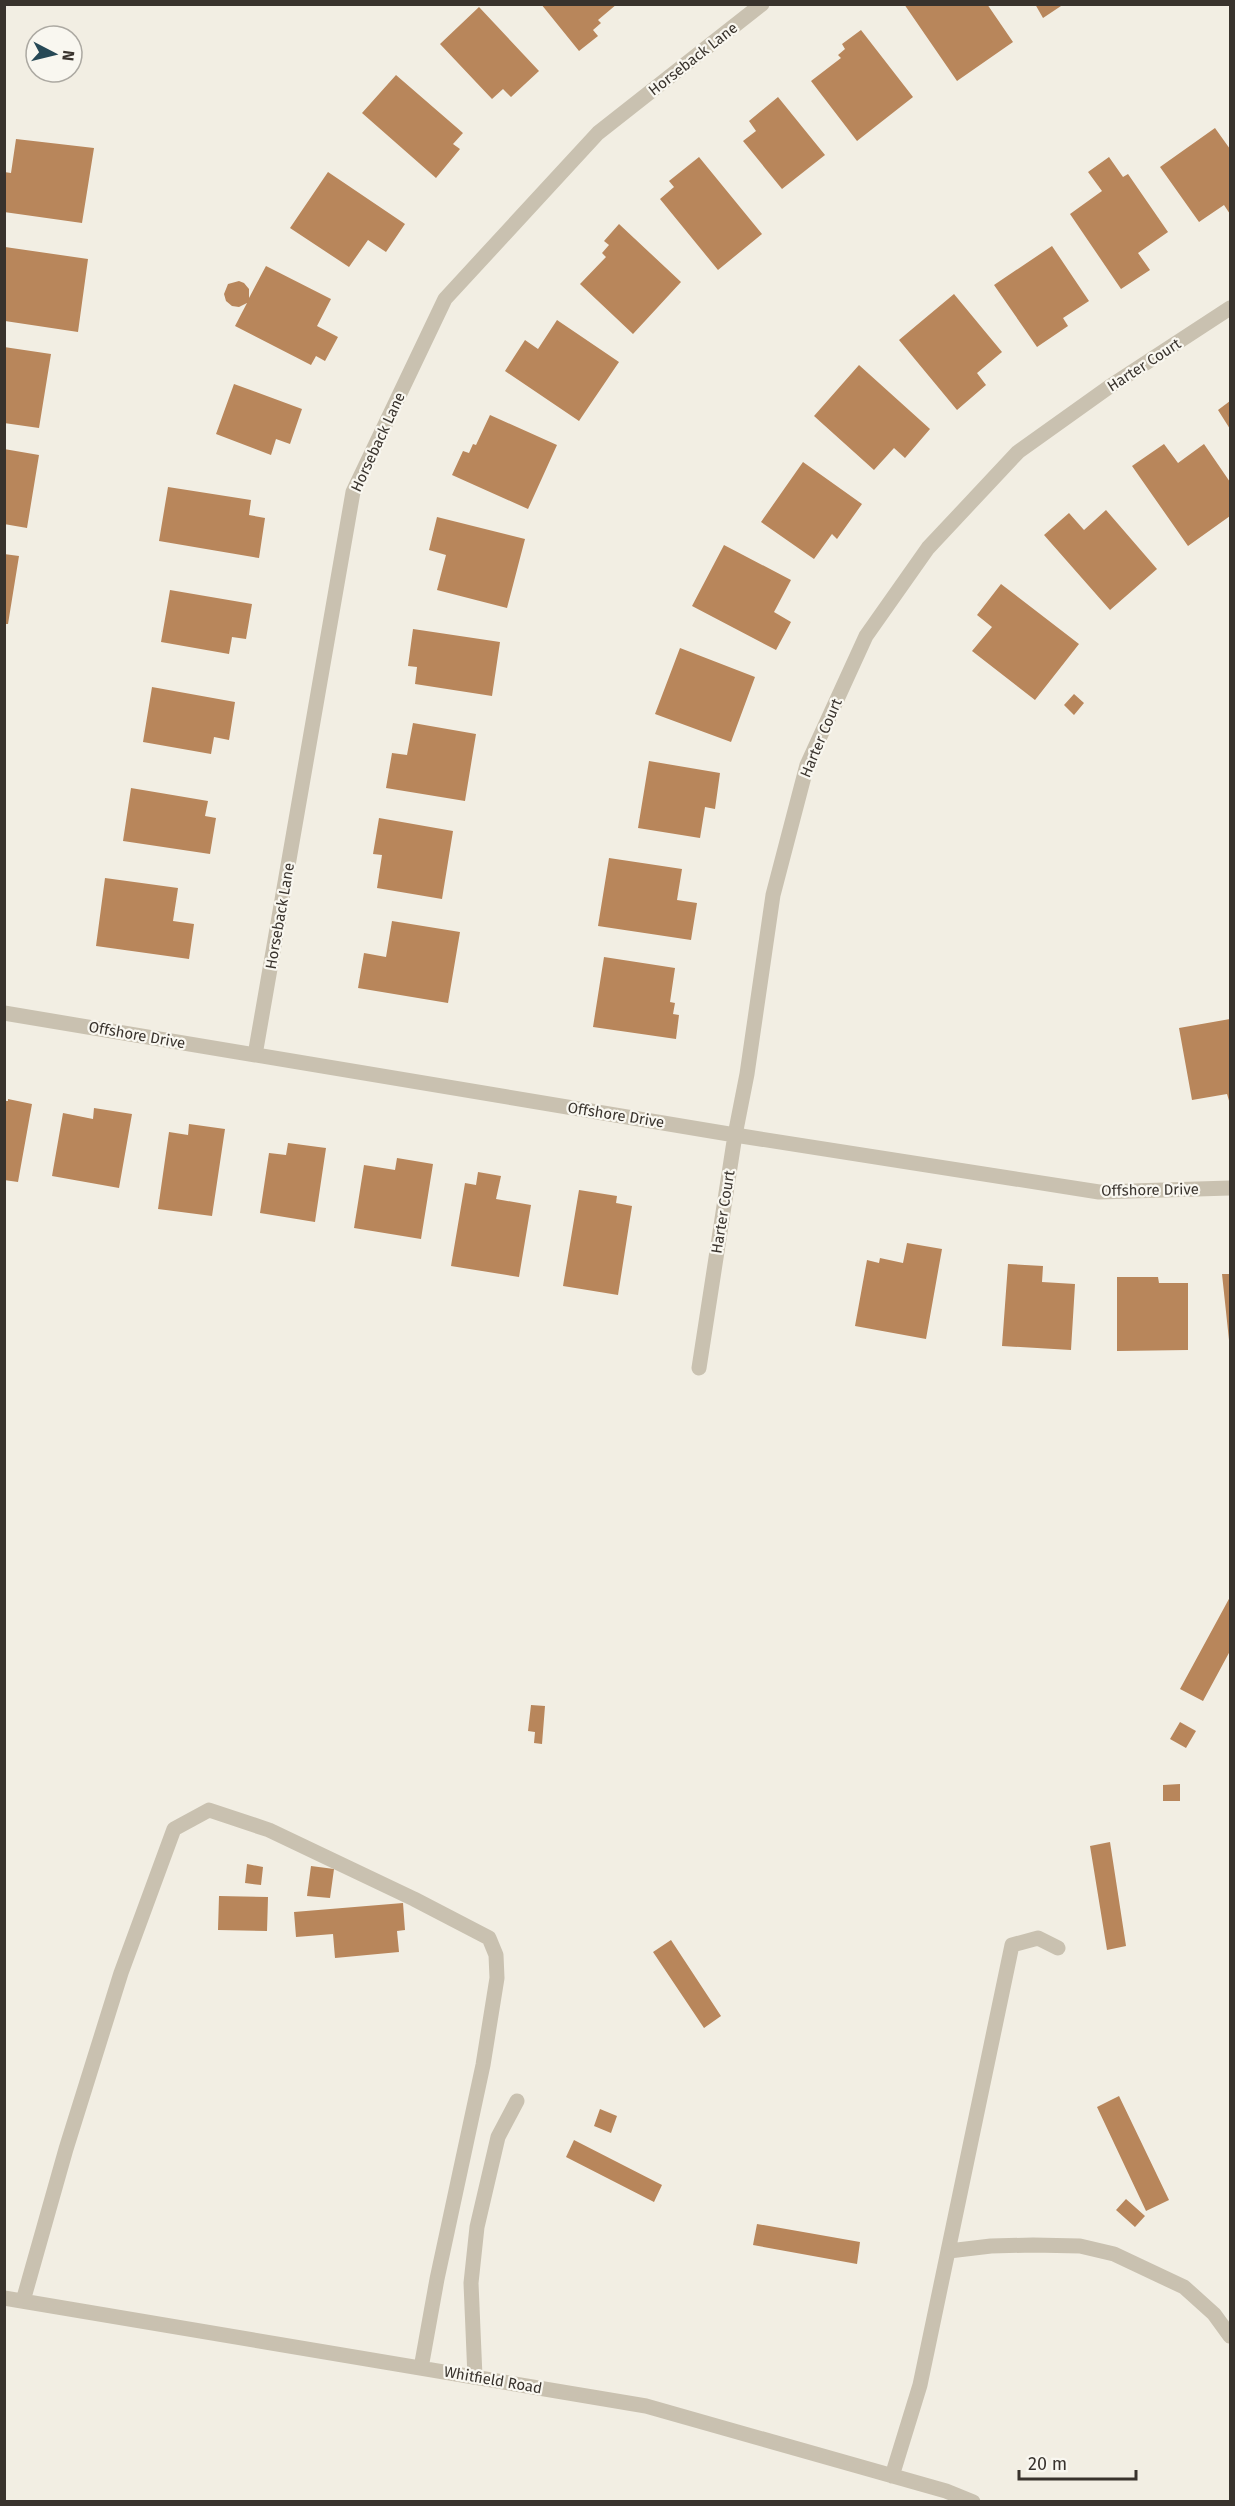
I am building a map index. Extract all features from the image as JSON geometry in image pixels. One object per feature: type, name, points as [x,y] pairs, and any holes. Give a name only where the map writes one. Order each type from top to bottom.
[{"type":"street","name":"Horseback Lane","points":[[255,1055],[353,492],[445,299],[598,133],[762,4]]},
{"type":"street","name":"Harter Court","points":[[699,1368],[735,1135],[747,1074],[772,895],[807,765],[866,636],[928,548],[1018,453],[1109,387],[1230,308]]},
{"type":"street","name":"Offshore Drive","points":[[4,1013],[735,1135],[1099,1192],[1230,1188]]},
{"type":"street","points":[[23,2301],[66,2149],[121,1973],[174,1829],[209,1810],[269,1830],[414,1899],[489,1938],[496,1955],[497,1978],[485,2054],[437,2279],[421,2368]]},
{"type":"street","points":[[892,2476],[920,2385],[1012,1945],[1038,1938],[1058,1948]]},
{"type":"street","points":[[475,2377],[471,2283],[477,2227],[498,2137],[517,2101]]},
{"type":"street","points":[[949,2251],[991,2246],[1033,2245],[1080,2246],[1114,2254],[1184,2287],[1214,2314],[1230,2336]]},
{"type":"street","name":"Whitfield Road","points":[[4,2298],[646,2406],[946,2491],[973,2502]]},
{"type":"building","points":[[541,4],[617,4],[598,20],[601,23],[593,30],[598,36],[579,51]]},
{"type":"building","points":[[904,4],[987,4],[1013,42],[957,81]]},
{"type":"building","points":[[1035,4],[1064,4],[1043,18]]},
{"type":"building","points":[[479,7],[539,71],[511,97],[503,89],[492,99],[440,44]]},
{"type":"building","points":[[861,30],[913,97],[857,141],[811,81],[841,58],[838,55],[845,49],[842,44]]},
{"type":"building","points":[[396,75],[463,133],[453,144],[460,149],[436,178],[362,113]]},
{"type":"building","points":[[778,97],[825,155],[782,189],[743,141],[756,131],[749,121]]},
{"type":"building","points":[[1215,128],[1230,149],[1230,214],[1224,205],[1199,222],[1160,167]]},
{"type":"building","points":[[16,139],[94,148],[82,223],[4,212],[4,172],[11,173]]},
{"type":"building","points":[[699,157],[762,234],[718,270],[660,199],[674,187],[669,181]]},
{"type":"building","points":[[1109,157],[1123,177],[1128,174],[1168,232],[1138,253],[1150,270],[1121,289],[1070,214],[1102,191],[1088,172]]},
{"type":"building","points":[[328,172],[405,224],[386,252],[368,240],[349,267],[290,228]]},
{"type":"building","points":[[619,224],[681,282],[633,334],[580,284],[606,257],[602,253],[609,245],[604,241]]},
{"type":"building","points":[[1052,246],[1089,301],[1063,318],[1068,326],[1037,347],[994,285]]},
{"type":"building","points":[[5,247],[88,259],[78,332],[5,321]]},
{"type":"building","points":[[266,266],[331,299],[317,326],[338,337],[325,361],[316,356],[311,365],[235,326],[247,303],[239,307],[232,306],[226,301],[224,294],[228,284],[239,281],[244,283],[249,289],[249,298]]},
{"type":"building","points":[[954,294],[1002,352],[977,373],[986,385],[957,410],[899,340]]},
{"type":"building","points":[[557,320],[619,362],[579,421],[505,371],[525,340],[538,349]]},
{"type":"building","points":[[4,347],[51,354],[39,428],[4,423]]},
{"type":"building","points":[[859,365],[930,429],[905,458],[894,448],[874,470],[814,416]]},
{"type":"building","points":[[234,384],[302,409],[290,444],[276,439],[271,455],[216,434]]},
{"type":"building","points":[[1230,401],[1230,429],[1218,410]]},
{"type":"building","points":[[490,415],[557,445],[528,509],[452,475],[463,451],[469,453],[473,444],[476,445]]},
{"type":"building","points":[[1164,444],[1178,463],[1204,444],[1230,482],[1230,516],[1188,546],[1132,466]]},
{"type":"building","points":[[4,449],[39,455],[27,528],[4,524]]},
{"type":"building","points":[[803,462],[862,504],[837,539],[832,534],[814,559],[761,522]]},
{"type":"building","points":[[168,487],[251,500],[249,515],[265,518],[259,558],[159,541]]},
{"type":"building","points":[[1106,510],[1157,569],[1110,610],[1044,535],[1069,513],[1084,530]]},
{"type":"building","points":[[437,517],[525,539],[507,608],[437,590],[446,555],[429,550]]},
{"type":"building","points":[[724,545],[791,580],[774,612],[791,622],[776,650],[692,606]]},
{"type":"building","points":[[4,554],[19,556],[8,624],[4,624]]},
{"type":"building","points":[[1001,584],[1079,644],[1035,700],[972,651],[992,627],[977,615]]},
{"type":"building","points":[[170,590],[252,604],[246,639],[232,637],[229,654],[161,642]]},
{"type":"building","points":[[413,629],[500,642],[492,696],[415,684],[417,667],[408,666]]},
{"type":"building","points":[[680,648],[755,677],[731,742],[655,714]]},
{"type":"building","points":[[152,687],[235,702],[229,740],[214,737],[211,754],[143,742]]},
{"type":"building","points":[[1074,694],[1084,703],[1074,715],[1064,705]]},
{"type":"building","points":[[413,723],[476,734],[465,801],[386,788],[392,753],[407,755]]},
{"type":"building","points":[[649,761],[720,773],[715,809],[705,807],[700,838],[638,828]]},
{"type":"building","points":[[131,788],[208,801],[205,816],[216,818],[210,854],[123,841]]},
{"type":"building","points":[[379,818],[453,831],[442,899],[377,888],[382,855],[373,854]]},
{"type":"building","points":[[609,858],[682,869],[677,900],[697,903],[691,940],[598,926]]},
{"type":"building","points":[[105,878],[178,888],[173,921],[194,924],[189,959],[96,946]]},
{"type":"building","points":[[392,921],[460,932],[448,1003],[358,988],[364,953],[386,957]]},
{"type":"building","points":[[604,957],[675,968],[670,1002],[675,1003],[673,1014],[679,1015],[676,1039],[593,1027]]},
{"type":"building","points":[[1230,1019],[1230,1104],[1227,1094],[1192,1100],[1179,1028]]},
{"type":"building","points":[[8,1099],[32,1104],[18,1182],[4,1180],[4,1101]]},
{"type":"building","points":[[94,1108],[132,1114],[119,1188],[52,1176],[63,1113],[93,1119]]},
{"type":"building","points":[[189,1124],[225,1129],[212,1216],[158,1209],[169,1132],[188,1135]]},
{"type":"building","points":[[288,1143],[326,1148],[315,1222],[260,1213],[269,1153],[286,1155]]},
{"type":"building","points":[[397,1158],[433,1164],[421,1239],[354,1228],[364,1165],[395,1170]]},
{"type":"building","points":[[478,1172],[501,1176],[496,1199],[531,1205],[519,1277],[451,1266],[465,1183],[476,1185]]},
{"type":"building","points":[[579,1190],[617,1196],[616,1203],[632,1206],[618,1295],[563,1286]]},
{"type":"building","points":[[907,1243],[942,1249],[926,1339],[855,1326],[867,1260],[879,1263],[880,1258],[903,1263]]},
{"type":"building","points":[[1008,1264],[1043,1266],[1042,1282],[1075,1284],[1071,1350],[1002,1346]]},
{"type":"building","points":[[1222,1274],[1230,1274],[1230,1340],[1229,1340]]},
{"type":"building","points":[[1117,1277],[1158,1277],[1159,1283],[1188,1283],[1188,1350],[1117,1351]]},
{"type":"building","points":[[1230,1597],[1230,1651],[1203,1701],[1180,1689]]},
{"type":"building","points":[[531,1705],[545,1706],[542,1744],[534,1743],[535,1732],[528,1731]]},
{"type":"building","points":[[1180,1722],[1196,1731],[1186,1748],[1170,1739]]},
{"type":"building","points":[[1180,1784],[1180,1801],[1163,1801],[1163,1785]]},
{"type":"building","points":[[1110,1842],[1126,1946],[1107,1950],[1090,1846]]},
{"type":"building","points":[[247,1864],[263,1867],[261,1885],[245,1883]]},
{"type":"building","points":[[311,1866],[334,1869],[330,1898],[307,1896]]},
{"type":"building","points":[[219,1896],[268,1897],[267,1931],[218,1930]]},
{"type":"building","points":[[403,1903],[405,1930],[397,1931],[399,1952],[335,1958],[333,1934],[296,1937],[294,1912]]},
{"type":"building","points":[[671,1940],[721,2016],[704,2028],[653,1952]]},
{"type":"building","points":[[1119,2096],[1169,2200],[1146,2211],[1097,2107]]},
{"type":"building","points":[[600,2109],[617,2116],[611,2133],[594,2126]]},
{"type":"building","points":[[574,2140],[662,2185],[654,2202],[566,2157]]},
{"type":"building","points":[[1126,2199],[1145,2216],[1135,2227],[1116,2210]]},
{"type":"building","points":[[757,2224],[860,2242],[857,2264],[753,2245]]}]
